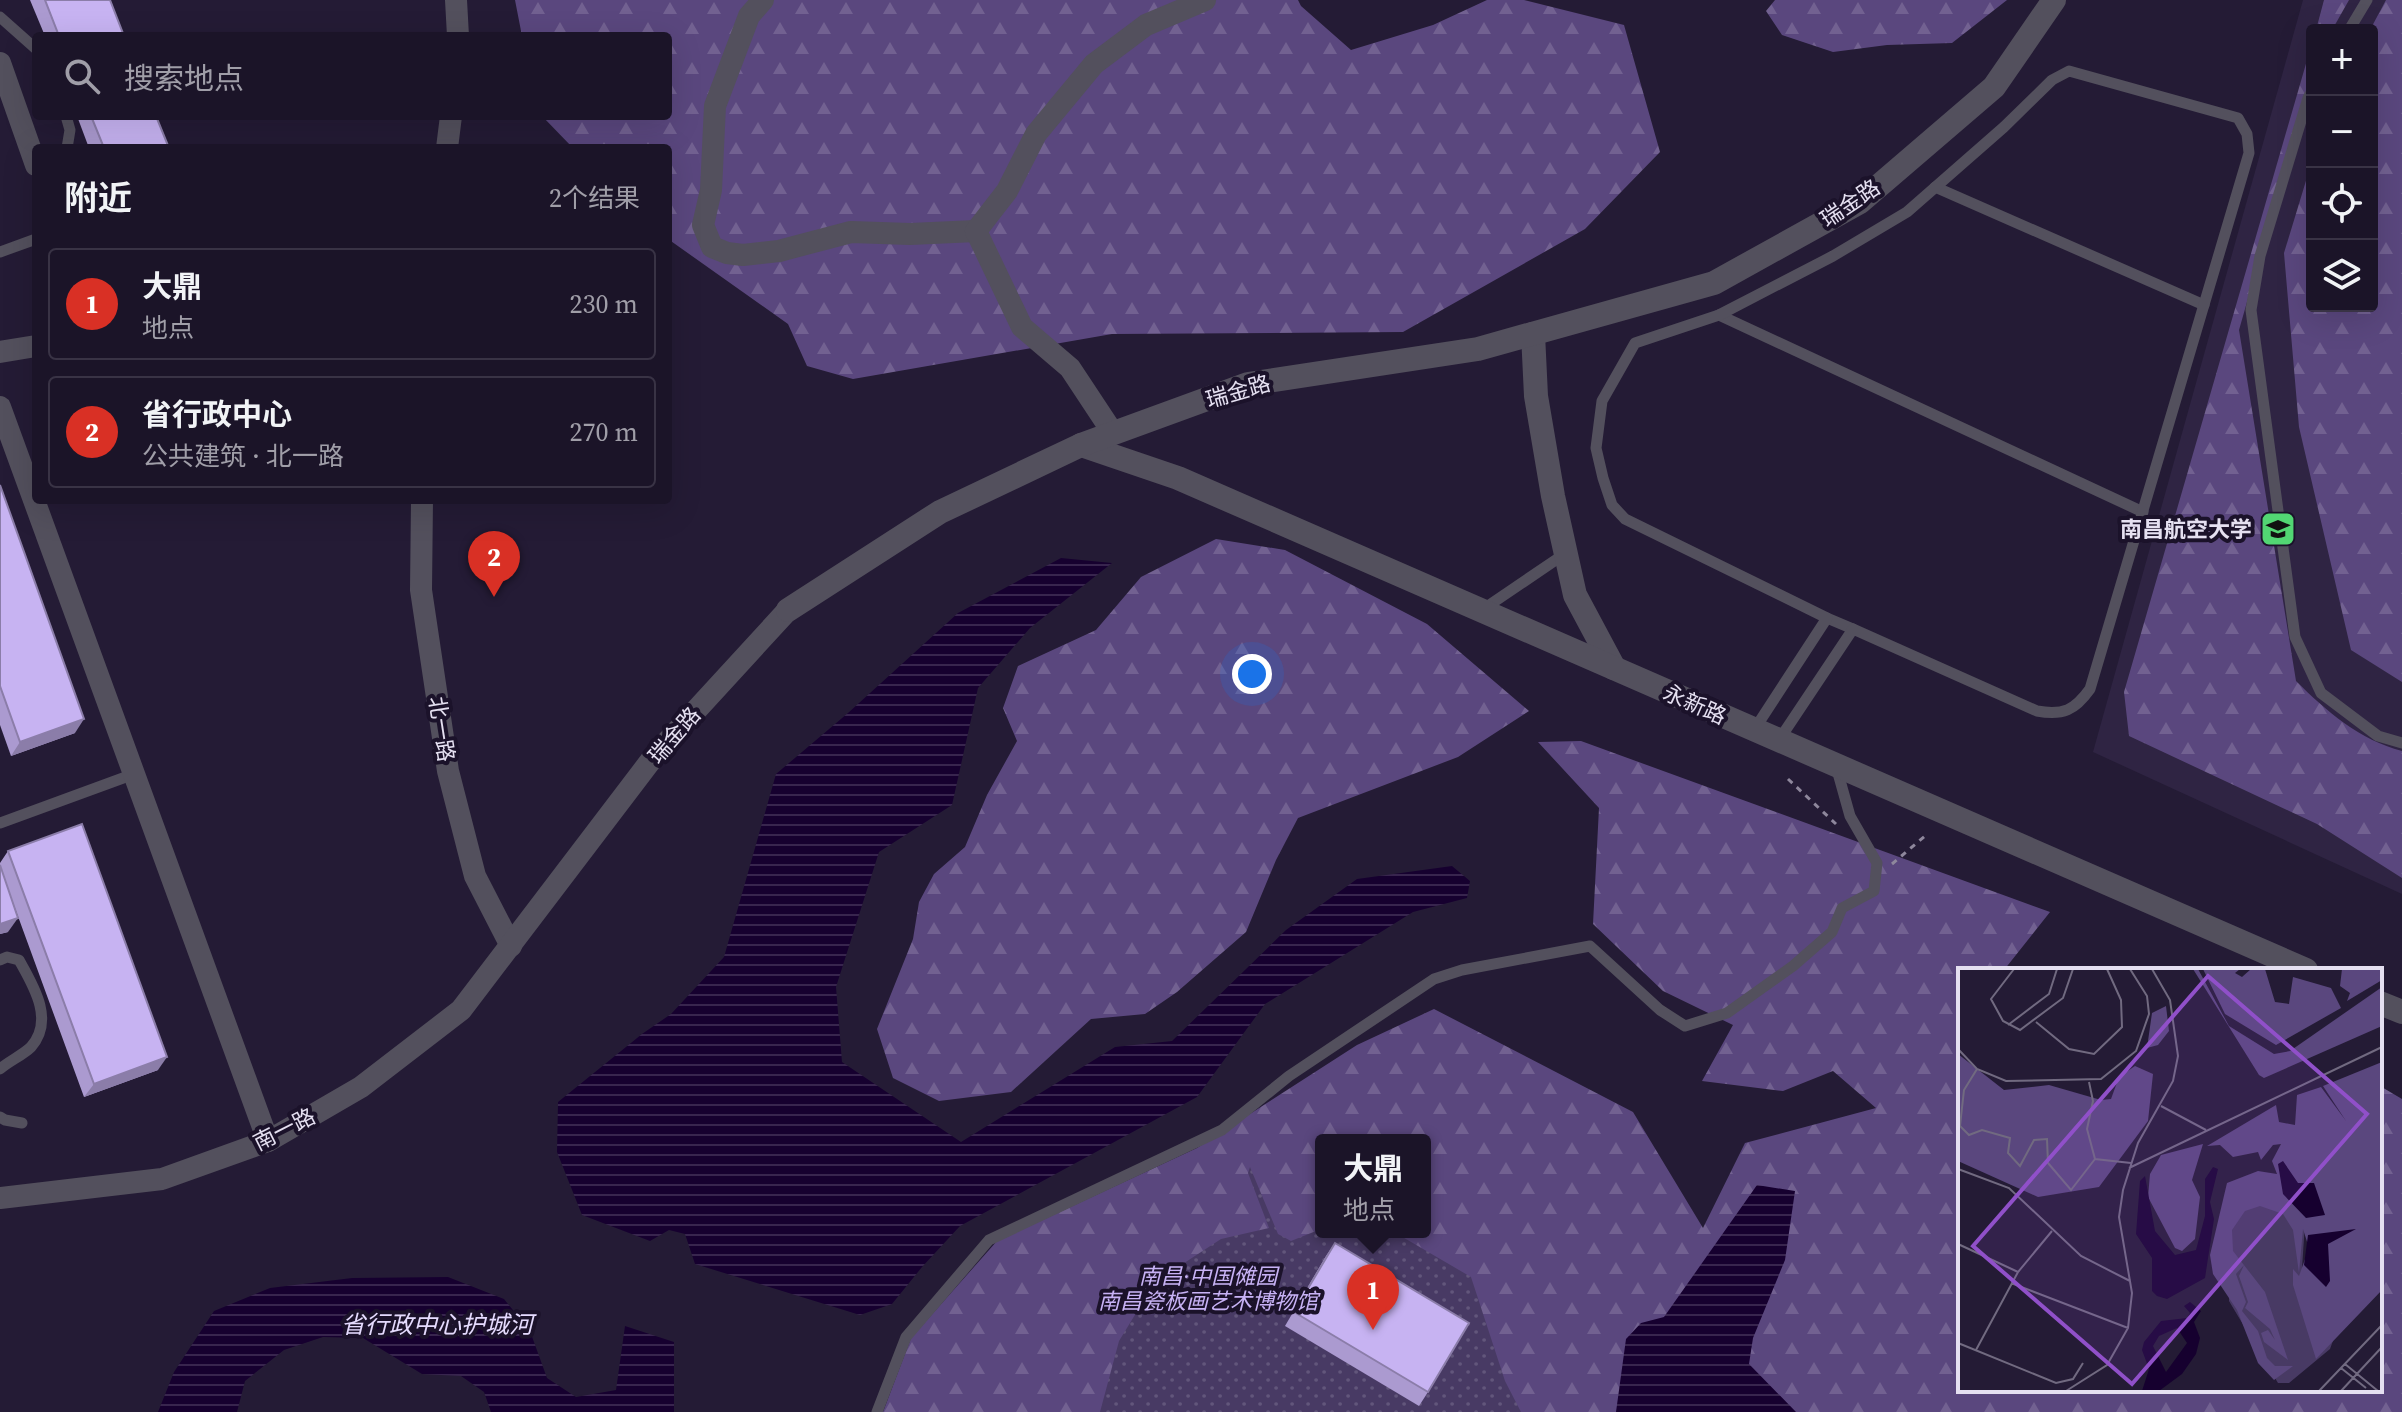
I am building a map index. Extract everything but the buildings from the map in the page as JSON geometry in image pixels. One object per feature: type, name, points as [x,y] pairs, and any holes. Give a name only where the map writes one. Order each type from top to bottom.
[{"type":"street","points":[[456,0],[458,32]]},
{"type":"street","points":[[763,0],[749,16],[715,106],[711,190],[703,225],[712,247],[743,255],[779,251],[851,232],[910,234],[976,231],[1007,191],[1036,134],[1094,64],[1146,25],[1205,0]]},
{"type":"street","name":"瑞金路","points":[[511,946],[655,755],[788,610],[940,512],[1081,445],[1248,384],[1478,349],[1714,283],[1860,202],[1994,87],[2054,0]]},
{"type":"street","points":[[0,63],[32,154]]},
{"type":"street","points":[[448,144],[450,120]]},
{"type":"street","points":[[976,231],[1022,327],[1070,368],[1113,433]]},
{"type":"street","points":[[1533,334],[1536,396],[1553,496],[1575,595],[1614,668]]},
{"type":"street","points":[[0,352],[32,347]]},
{"type":"street","points":[[0,407],[32,495]]},
{"type":"street","name":"永新路","points":[[1081,445],[1158,470],[2301,968]]},
{"type":"street","points":[[35,504],[268,1141]]},
{"type":"street","name":"北一路","points":[[422,504],[421,590],[448,771],[475,876],[511,946]]},
{"type":"street","name":"南一路","points":[[0,1198],[162,1179],[268,1141],[361,1087],[461,1010],[511,946]]},
{"type":"street","points":[[2382,1004],[2402,1012]]},
{"type":"lane","points":[[2353,24],[2367,0]]},
{"type":"lane","points":[[0,17],[32,45]]},
{"type":"lane","points":[[2069,71],[2238,118],[2247,134],[2249,153],[2204,305],[2090,689],[2078,705],[2055,714],[2037,711],[1827,618],[1625,519],[1612,505],[1596,448],[1602,401],[1635,343],[1719,315],[1833,256],[1907,212],[2004,127],[2052,80],[2069,71]]},
{"type":"lane","points":[[2309,96],[2260,256],[2251,310],[2295,637],[2321,693],[2378,736],[2402,743]]},
{"type":"lane","points":[[67,120],[70,130],[68,144]]},
{"type":"lane","points":[[1935,187],[2204,305]]},
{"type":"lane","points":[[0,252],[32,240]]},
{"type":"lane","points":[[1719,315],[2143,512]]},
{"type":"lane","points":[[1482,611],[1566,553]]},
{"type":"lane","points":[[1754,730],[1827,618]]},
{"type":"lane","points":[[1779,740],[1853,629]]},
{"type":"lane","points":[[877,1412],[906,1337],[989,1240],[1222,1130],[1289,1076],[1434,979],[1462,970],[1590,946],[1660,1010],[1685,1026],[1727,1013],[1793,966],[1832,932],[1842,908],[1874,891],[1877,863],[1850,816],[1836,765]]},
{"type":"lane","points":[[0,823],[134,774]]},
{"type":"lane","points":[[0,960],[7,957],[19,960],[42,1008],[42,1027],[31,1047],[0,1069]]},
{"type":"lane","points":[[0,1117],[22,1123]]},
{"type":"shaded area","name":"南昌航空大学","points":[[2303,0],[2402,0],[2402,894],[2093,752]]},
{"type":"green space","points":[[515,0],[1298,0],[1351,50],[1433,25],[1487,0],[1524,0],[1624,25],[1660,152],[1585,229],[1403,332],[1112,334],[853,379],[807,366],[788,324],[672,242],[672,144],[569,144],[546,120],[672,120],[672,32],[521,32]]},
{"type":"green space","points":[[1775,0],[2007,0],[1952,43],[1887,45],[1833,52],[1782,35],[1766,11]]},
{"type":"green space","points":[[2324,0],[2349,0],[2335,24],[2318,24]]},
{"type":"green space","points":[[2386,0],[2402,0],[2402,682],[2351,650],[2299,427],[2284,253],[2306,181],[2306,312],[2378,312],[2378,24],[2373,24]]},
{"type":"green space","points":[[2306,64],[2306,95],[2239,330],[2296,681],[2344,723],[2372,740],[2402,751],[2402,878],[2317,824],[2129,736],[2124,692]]},
{"type":"green space","points":[[1216,539],[1285,550],[1427,624],[1529,711],[1458,757],[1298,818],[1276,860],[1246,932],[1177,992],[1145,1014],[1091,1019],[1011,1092],[939,1101],[893,1078],[877,1029],[913,939],[919,902],[934,874],[965,847],[987,795],[1017,741],[1003,708],[1018,666],[1096,630],[1141,577]]},
{"type":"green space","points":[[1581,741],[2050,912],[2006,968],[1958,968],[1958,1392],[2382,1392],[2382,1087],[2402,1099],[2402,1412],[1521,1412],[1505,1381],[1471,1277],[1404,1238],[1431,1238],[1431,1134],[1315,1134],[1315,1231],[1291,1241],[1278,1234],[1250,1167],[1248,1173],[1269,1228],[1221,1239],[1155,1282],[1119,1341],[1100,1412],[883,1412],[911,1338],[997,1241],[1197,1148],[1357,1045],[1434,1009],[1633,1112],[1703,1228],[1745,1143],[1876,1108],[1833,1071],[1783,1091],[1702,1081],[1733,1025],[1663,991],[1593,924],[1599,808],[1538,742]]},
{"type":"green space","name":"南昌·中国傩园 南昌瓷板画艺术博物馆","points":[[1436,1039],[1618,1412],[913,1412],[997,1248]]},
{"type":"water","points":[[1061,558],[1112,563],[1030,628],[978,688],[952,805],[879,852],[836,987],[842,1062],[961,1142],[1115,1047],[1172,1041],[1286,930],[1357,879],[1452,866],[1470,881],[1467,898],[1413,912],[1265,1004],[1197,1097],[960,1226],[892,1304],[860,1315],[695,1264],[685,1234],[669,1230],[650,1241],[582,1215],[557,1152],[558,1102],[671,1014],[724,957],[776,774],[958,613]]},
{"type":"water","points":[[1757,1185],[1795,1191],[1785,1260],[1753,1338],[1749,1364],[1796,1412],[1616,1412],[1626,1339],[1641,1323],[1664,1317]]},
{"type":"water","name":"省行政中心护城河","points":[[448,1277],[504,1299],[530,1331],[547,1378],[576,1397],[616,1390],[625,1326],[674,1342],[674,1412],[491,1412],[484,1392],[461,1376],[422,1374],[363,1338],[323,1337],[284,1350],[245,1381],[237,1412],[158,1412],[174,1372],[214,1311],[270,1288],[352,1278]]},
{"type":"place","name":"南昌航空大学","points":[[2278,529]]},
{"type":"place","name":"省行政中心","points":[[494,597]]},
{"type":"place","name":"大鼎","points":[[1373,1330]]}]
